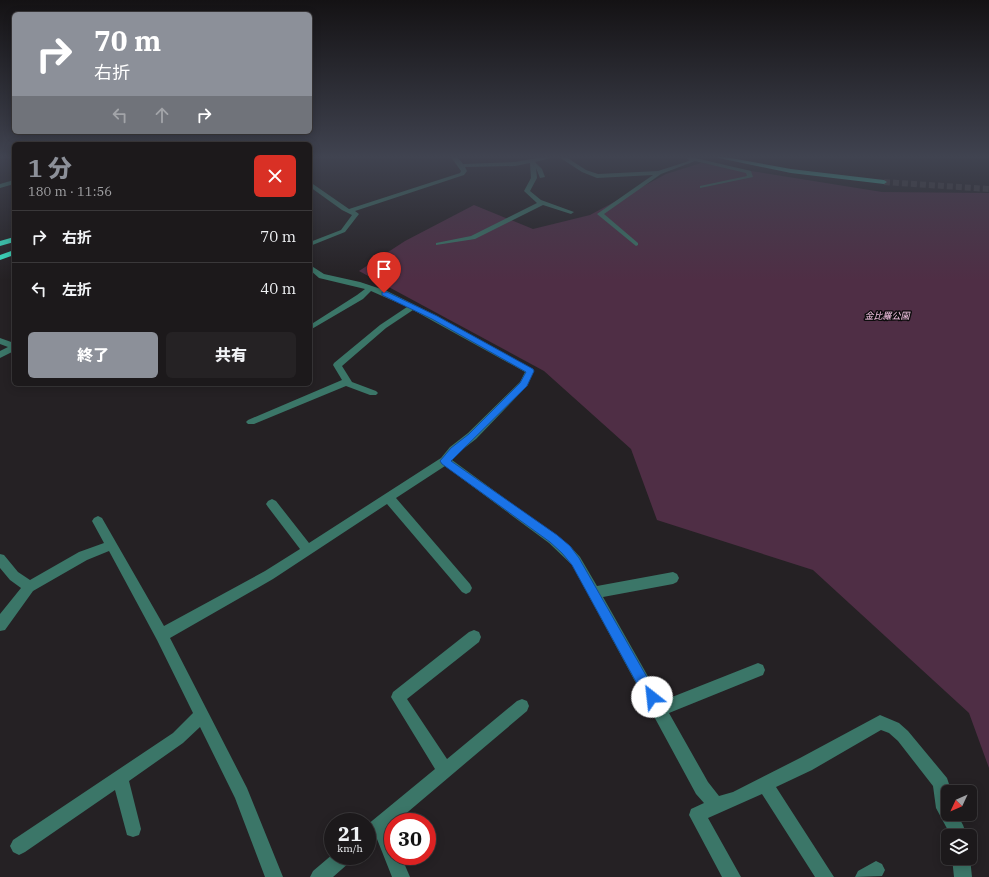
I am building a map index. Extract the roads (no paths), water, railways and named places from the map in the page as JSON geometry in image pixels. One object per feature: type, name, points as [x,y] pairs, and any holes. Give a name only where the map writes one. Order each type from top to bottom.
[{"type":"highway","points":[[0,244],[12,240]]},
{"type":"highway","points":[[0,258],[12,253]]},
{"type":"street","points":[[312,243],[343,231],[356,214],[330,198]]},
{"type":"street","points":[[349,211],[389,198]]},
{"type":"street","points":[[535,198],[541,202],[571,212]]},
{"type":"street","points":[[623,198],[600,214],[636,244]]},
{"type":"street","points":[[438,244],[473,238],[541,202]]},
{"type":"street","points":[[162,635],[269,575],[445,461],[454,450],[472,436],[524,384],[530,371],[413,307],[370,288],[322,276],[312,268]]},
{"type":"street","points":[[312,327],[360,297],[370,288]]},
{"type":"street","points":[[373,393],[355,388],[346,382],[337,365],[365,341],[413,307]]},
{"type":"street","points":[[0,341],[12,346]]},
{"type":"street","points":[[0,356],[12,348]]},
{"type":"street","points":[[251,422],[346,382]]},
{"type":"street","points":[[445,461],[554,539],[576,562],[702,788],[716,805]]},
{"type":"street","points":[[388,497],[466,588]]},
{"type":"street","points":[[272,504],[308,550]]},
{"type":"street","points":[[98,521],[162,635],[241,794],[274,877]]},
{"type":"street","points":[[0,625],[29,587],[83,556],[112,545]]},
{"type":"street","points":[[0,559],[14,576],[29,587]]},
{"type":"street","points":[[593,593],[673,578]]},
{"type":"street","points":[[445,771],[398,696],[474,637]]},
{"type":"street","points":[[659,710],[758,670]]},
{"type":"street","points":[[376,828],[522,706]]},
{"type":"street","points":[[19,846],[178,738],[201,715]]},
{"type":"street","points":[[732,877],[697,815],[716,805],[735,799],[806,764],[880,722],[894,728],[903,736],[941,784],[940,792],[944,806],[957,829]]},
{"type":"street","points":[[120,778],[133,829]]},
{"type":"street","points":[[765,784],[825,877]]},
{"type":"street","points":[[376,836],[401,877]]},
{"type":"street","points":[[319,877],[333,865]]},
{"type":"street","points":[[962,865],[963,877]]},
{"type":"park label","name":"金比羅公園","points":[[887,316]]}]
